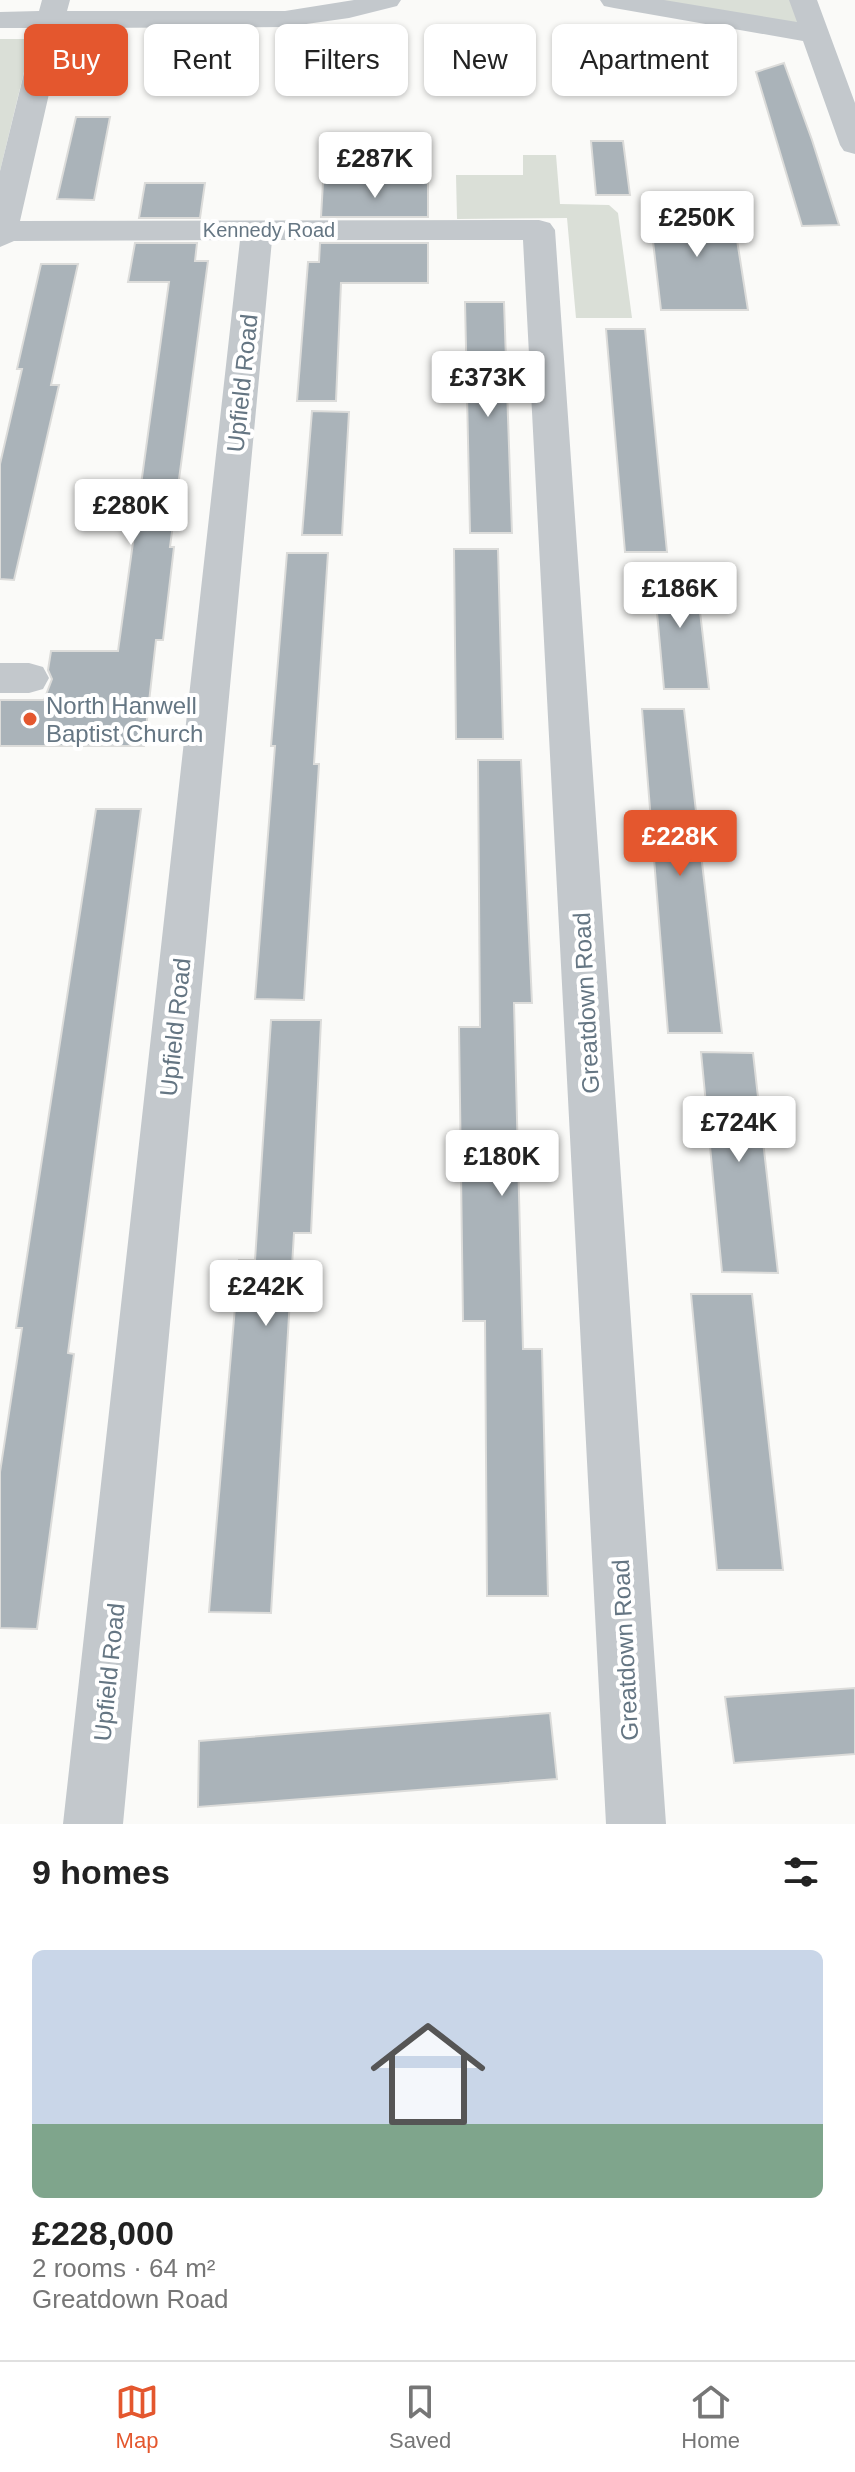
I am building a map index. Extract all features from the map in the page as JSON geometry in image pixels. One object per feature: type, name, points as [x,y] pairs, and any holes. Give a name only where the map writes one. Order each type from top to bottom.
[{"type":"street","points":[[0,20],[53,10],[285,19],[349,10],[387,0]]},
{"type":"street","points":[[614,0],[815,34]]},
{"type":"street","points":[[803,0],[855,145]]},
{"type":"street","points":[[0,233],[53,10]]},
{"type":"street","name":"Upfield Road","points":[[93,1824],[257,230]]},
{"type":"street","name":"Kennedy Road","points":[[0,233],[539,230]]},
{"type":"street","name":"Greatdown Road","points":[[539,230],[636,1824]]},
{"type":"shaded area","points":[[635,0],[790,0],[802,29]]},
{"type":"shaded area","points":[[0,39],[24,39],[24,72],[0,171]]},
{"type":"shaded area","points":[[523,155],[556,155],[560,204],[609,205],[618,213],[632,318],[576,318],[567,218],[457,219],[456,175],[523,175]]},
{"type":"building","points":[[784,63],[839,225],[802,226],[756,72]]},
{"type":"building","points":[[76,117],[110,117],[94,200],[57,199]]},
{"type":"building","points":[[591,141],[623,141],[630,195],[596,195]]},
{"type":"building","points":[[323,182],[428,183],[428,217],[321,217]]},
{"type":"building","points":[[145,183],[205,183],[200,218],[139,218]]},
{"type":"building","points":[[649,207],[732,208],[748,310],[661,310]]},
{"type":"building","points":[[135,243],[197,243],[195,261],[208,261],[170,547],[174,547],[163,640],[156,640],[144,746],[0,746],[0,700],[44,700],[52,679],[48,670],[51,651],[118,651],[169,282],[128,282]]},
{"type":"building","points":[[320,243],[428,243],[428,283],[341,283],[336,401],[297,401],[308,262],[319,262]]},
{"type":"building","points":[[41,264],[78,264],[51,385],[59,385],[14,580],[0,579],[0,464],[22,369],[17,369]]},
{"type":"building","points":[[465,302],[504,302],[512,533],[470,533]]},
{"type":"building","points":[[606,329],[645,329],[667,552],[625,552]]},
{"type":"building","points":[[312,411],[349,412],[342,535],[302,535]]},
{"type":"building","points":[[454,549],[498,549],[503,739],[456,739]]},
{"type":"building","points":[[287,553],[328,553],[314,764],[319,764],[304,1000],[255,999]]},
{"type":"building","points":[[653,569],[695,569],[709,689],[664,689]]},
{"type":"building","points":[[642,709],[684,709],[722,1033],[668,1033]]},
{"type":"building","points":[[478,760],[521,760],[532,1003],[514,1003],[523,1349],[542,1349],[548,1596],[487,1596],[485,1321],[463,1321],[459,1027],[480,1027]]},
{"type":"building","points":[[96,809],[141,809],[68,1353],[74,1354],[37,1629],[0,1628],[0,1472],[22,1328],[16,1328]]},
{"type":"building","points":[[271,1020],[321,1020],[311,1233],[294,1233],[271,1613],[209,1612],[239,1260],[255,1260]]},
{"type":"building","points":[[701,1052],[753,1053],[778,1273],[722,1272]]},
{"type":"building","points":[[691,1294],[752,1294],[783,1570],[717,1570]]},
{"type":"building","points":[[855,1688],[855,1754],[734,1763],[725,1697]]},
{"type":"building","points":[[550,1713],[557,1779],[198,1807],[199,1741]]},
{"type":"place","name":"North Hanwell Baptist Church","points":[[30,719]]}]
